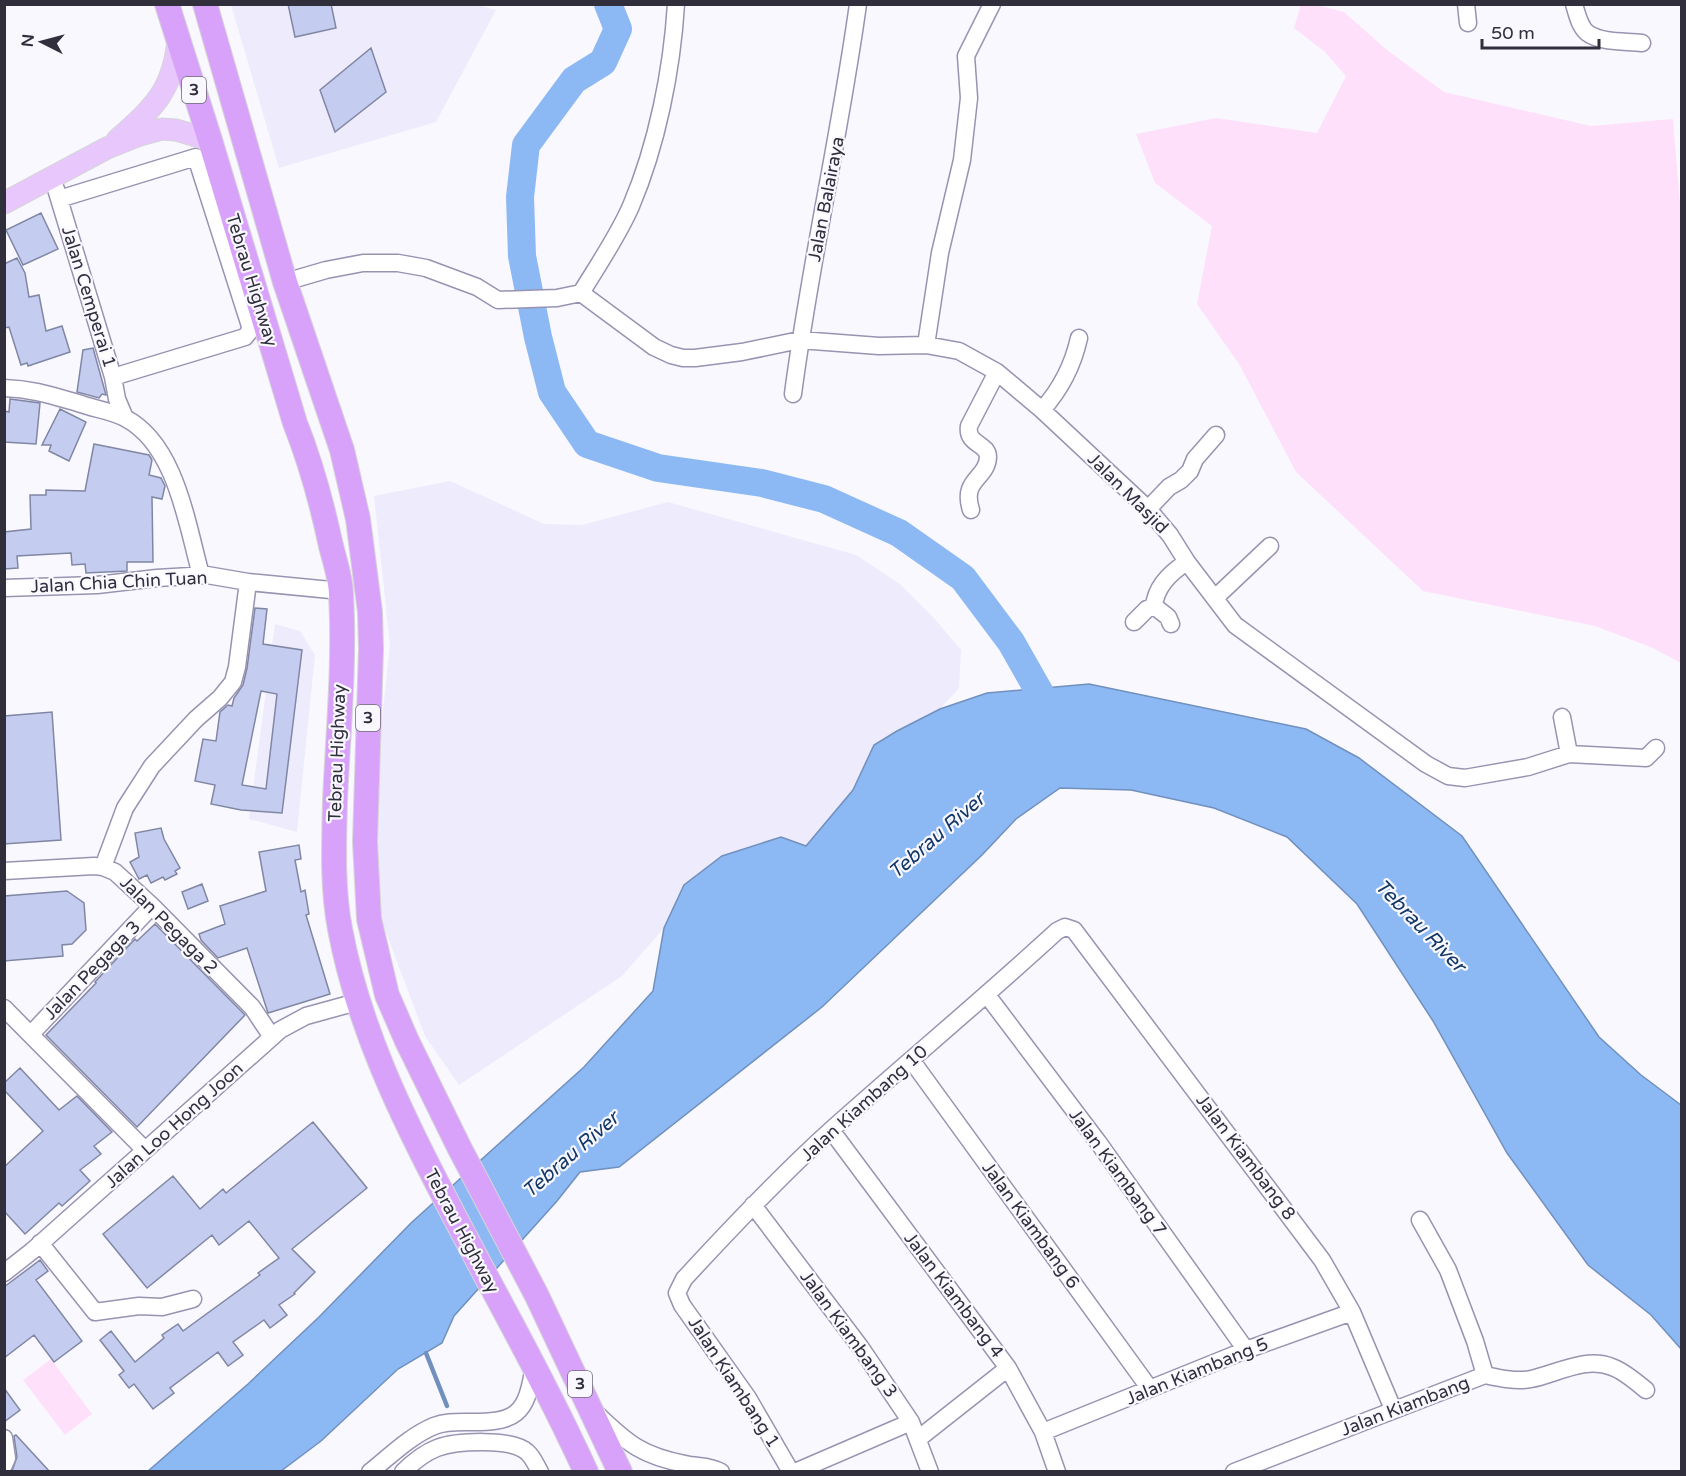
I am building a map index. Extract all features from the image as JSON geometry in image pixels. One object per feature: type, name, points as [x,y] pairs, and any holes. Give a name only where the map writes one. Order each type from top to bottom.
[{"type":"highway","name":"Tebrau Highway","points":[[167,4],[178,39],[203,149],[295,423],[310,461],[341,591],[342,631],[334,884],[340,928],[357,1002],[397,1101],[429,1167],[534,1364],[586,1472]]},
{"type":"highway","name":"Tebrau Highway","points":[[205,4],[285,282],[342,450],[362,547],[370,612],[371,649],[365,842],[369,919],[387,995],[459,1147],[537,1296],[620,1472]]},
{"type":"main road","points":[[107,148],[147,113],[157,99],[176,63],[178,39]]},
{"type":"main road","points":[[4,203],[107,148],[162,129],[176,130],[203,149]]},
{"type":"street","points":[[285,282],[326,270],[363,263],[398,263],[426,268],[477,287],[498,300],[557,298],[581,293],[631,207],[648,160],[668,73],[676,4]]},
{"type":"street","name":"Jalan Balairaya","points":[[793,394],[800,340],[839,127],[858,4]]},
{"type":"street","points":[[926,345],[940,253],[962,160],[969,98],[966,56],[992,4]]},
{"type":"street","points":[[1466,4],[1468,24]]},
{"type":"street","points":[[1574,4],[1581,26],[1589,34],[1606,39],[1642,43]]},
{"type":"street","points":[[59,199],[203,149],[250,326],[249,332],[245,337],[112,378]]},
{"type":"street","name":"Jalan Cemperai 1","points":[[51,177],[117,399],[125,418]]},
{"type":"street","name":"Jalan Masjid","points":[[581,293],[654,347],[670,355],[683,358],[742,352],[800,340],[879,346],[926,345],[959,351],[997,372],[1042,410],[1148,509],[1170,535],[1187,562],[1235,625],[1426,764],[1448,776],[1465,778],[1528,767],[1569,754],[1646,758],[1656,748]]},
{"type":"street","points":[[1042,410],[1056,393],[1076,350],[1079,338]]},
{"type":"street","points":[[971,510],[967,498],[969,488],[986,464],[988,456],[987,451],[971,439],[968,433],[969,426],[997,372]]},
{"type":"street","points":[[4,388],[29,389],[125,418],[151,438],[167,462],[201,575]]},
{"type":"street","points":[[1148,509],[1190,471],[1195,459],[1216,435]]},
{"type":"street","points":[[1215,598],[1270,546]]},
{"type":"street","points":[[1154,606],[1155,594],[1172,572],[1187,562]]},
{"type":"street","name":"Jalan Chia Chin Tuan","points":[[4,588],[97,585],[201,575],[341,591]]},
{"type":"street","points":[[103,867],[125,808],[152,766],[233,682],[248,582]]},
{"type":"street","points":[[1134,622],[1147,609],[1154,606]]},
{"type":"street","points":[[1154,606],[1168,617],[1171,624]]},
{"type":"street","points":[[1562,717],[1569,754]]},
{"type":"street","name":"Jalan Pegaga 2","points":[[4,871],[103,867],[116,872],[252,1007],[272,1037]]},
{"type":"street","name":"Jalan Pegaga 3","points":[[31,1034],[152,906]]},
{"type":"street","name":"Jalan Kiambang 10","points":[[677,1293],[684,1279],[753,1205],[831,1130],[1057,931],[1065,927]]},
{"type":"street","name":"Jalan Kiambang 8","points":[[1065,927],[1074,930],[1322,1260],[1352,1312],[1393,1409]]},
{"type":"street","name":"Jalan Kiambang 7","points":[[987,995],[1098,1142],[1246,1350]]},
{"type":"street","name":"Jalan Loo Hong Joon","points":[[4,1273],[272,1037],[306,1016],[357,1002]]},
{"type":"street","points":[[4,1008],[146,1150]]},
{"type":"street","name":"Jalan Kiambang 6","points":[[912,1061],[1150,1389]]},
{"type":"street","name":"Jalan Kiambang 4","points":[[831,1130],[1008,1368],[1043,1432],[1057,1472]]},
{"type":"street","name":"Jalan Kiambang 3","points":[[753,1205],[861,1348],[911,1422],[930,1472]]},
{"type":"street","name":"Jalan Kiambang","points":[[1234,1472],[1393,1409],[1462,1386],[1485,1375],[1475,1341],[1448,1270],[1420,1220]]},
{"type":"street","points":[[40,1243],[95,1312],[139,1306],[162,1307],[193,1299]]},
{"type":"street","name":"Jalan Kiambang 1","points":[[677,1293],[682,1305],[748,1398],[793,1472]]},
{"type":"street","name":"Jalan Kiambang 5","points":[[1043,1432],[1246,1350],[1352,1312]]},
{"type":"street","points":[[370,1472],[432,1426],[454,1422],[502,1421],[514,1415],[525,1405],[531,1390],[534,1364]]},
{"type":"street","points":[[1485,1375],[1511,1380],[1528,1380],[1587,1364],[1599,1364],[1612,1367],[1646,1390]]},
{"type":"street","points":[[918,1439],[1008,1368]]},
{"type":"street","points":[[591,1408],[622,1439],[641,1451],[682,1468],[709,1467],[721,1472]]},
{"type":"street","points":[[793,1472],[911,1422]]},
{"type":"street","points":[[4,1438],[8,1458],[4,1465]]},
{"type":"street","points":[[403,1472],[425,1454],[440,1447],[486,1442],[522,1448],[534,1460],[540,1472]]},
{"type":"shaded area","points":[[473,4],[496,10],[436,122],[279,168],[231,5]]},
{"type":"shaded area","points":[[1301,4],[1317,5],[1344,12],[1387,50],[1444,92],[1591,126],[1673,119],[1682,229],[1681,663],[1653,648],[1595,626],[1423,591],[1296,472],[1239,364],[1197,304],[1212,226],[1155,183],[1136,134],[1216,118],[1317,133],[1346,76],[1325,52],[1294,28]]},
{"type":"shaded area","points":[[450,481],[544,524],[582,525],[668,502],[856,555],[900,584],[933,617],[961,650],[959,688],[940,709],[874,745],[853,790],[806,846],[684,885],[664,928],[622,976],[459,1085],[425,1036],[379,914],[375,841],[381,730],[390,645],[374,496]]},
{"type":"shaded area","points":[[275,624],[300,631],[315,655],[297,832],[249,819]]},
{"type":"shaded area","points":[[51,1359],[92,1414],[65,1435],[23,1380]]},
{"type":"water","name":"Tebrau River","points":[[1089,684],[1306,729],[1359,758],[1462,836],[1599,1037],[1641,1075],[1681,1105],[1681,1349],[1651,1315],[1588,1265],[1507,1153],[1433,1021],[1357,904],[1287,837],[1214,808],[1131,790],[1060,788],[1016,819],[982,855],[822,1007],[619,1167],[580,1172],[454,1316],[442,1343],[398,1369],[321,1441],[281,1471],[147,1472],[248,1384],[319,1317],[411,1223],[584,1067],[653,991],[664,928],[684,885],[722,856],[781,837],[806,846],[853,790],[874,745],[940,709],[987,693]]},
{"type":"building","points":[[288,4],[331,4],[336,28],[295,37]]},
{"type":"building","points":[[371,48],[386,92],[335,132],[320,90]]},
{"type":"building","points":[[41,213],[58,249],[23,265],[6,230]]},
{"type":"building","points":[[17,258],[25,273],[29,297],[39,295],[46,331],[62,326],[70,352],[28,366],[27,363],[21,365],[9,327],[4,328],[4,264]]},
{"type":"building","points":[[93,348],[106,395],[102,394],[99,398],[77,392],[83,350]]},
{"type":"building","points":[[10,399],[40,403],[36,444],[4,442],[4,411],[9,412]]},
{"type":"building","points":[[60,409],[86,422],[69,461],[49,451],[51,445],[42,445]]},
{"type":"building","points":[[94,444],[149,455],[152,460],[149,475],[161,478],[165,486],[162,499],[152,497],[153,562],[127,562],[127,571],[86,573],[85,564],[72,565],[71,553],[17,556],[18,568],[4,569],[4,532],[31,529],[30,495],[46,495],[46,490],[85,491]]},
{"type":"building","points":[[255,608],[267,609],[263,644],[302,650],[282,813],[241,810],[211,804],[215,785],[195,781],[203,739],[216,741],[220,712],[228,705],[232,706],[234,698],[243,685]],"holes":[[[261,691],[277,694],[266,789],[242,785]]]},
{"type":"building","points":[[52,712],[61,840],[4,844],[4,716]]},
{"type":"building","points":[[161,828],[164,839],[180,868],[175,871],[177,874],[151,883],[147,875],[139,879],[130,862],[139,857],[135,833]]},
{"type":"building","points":[[299,845],[301,859],[295,860],[301,892],[305,890],[309,914],[306,915],[330,994],[268,1013],[247,948],[218,958],[201,940],[199,934],[225,924],[220,906],[266,891],[259,852]]},
{"type":"building","points":[[202,884],[208,901],[188,909],[182,892]]},
{"type":"building","points":[[67,891],[84,903],[86,930],[72,944],[62,945],[63,956],[4,961],[4,896]]},
{"type":"building","points":[[155,924],[245,1015],[137,1127],[46,1035],[135,939],[137,941]]},
{"type":"building","points":[[20,1068],[59,1110],[77,1096],[112,1132],[94,1146],[101,1154],[80,1170],[90,1181],[62,1206],[59,1203],[25,1234],[4,1211],[4,1167],[43,1131],[4,1090],[4,1083]]},
{"type":"building","points":[[313,1122],[367,1188],[292,1249],[315,1272],[295,1294],[279,1305],[287,1315],[270,1328],[264,1320],[233,1342],[243,1355],[228,1366],[218,1352],[170,1388],[174,1393],[153,1409],[134,1384],[129,1388],[119,1375],[124,1371],[100,1340],[111,1331],[135,1362],[164,1338],[162,1335],[178,1324],[183,1331],[260,1275],[258,1273],[279,1258],[249,1221],[219,1245],[212,1235],[147,1288],[103,1234],[173,1176],[200,1209],[223,1189],[226,1193]]},
{"type":"building","points":[[40,1260],[48,1271],[36,1280],[82,1341],[54,1362],[34,1335],[4,1358],[4,1287]]},
{"type":"building","points":[[4,1388],[20,1410],[4,1422]]},
{"type":"building","points":[[16,1435],[50,1472],[12,1471],[17,1457],[14,1436]]},
{"type":"waterway","points":[[608,4],[618,29],[603,62],[574,80],[526,145],[520,197],[522,256],[538,337],[552,392],[587,444],[658,468],[762,483],[824,499],[899,533],[963,578],[1011,642],[1057,723]]},
{"type":"waterway","points":[[426,1353],[447,1406]]}]
